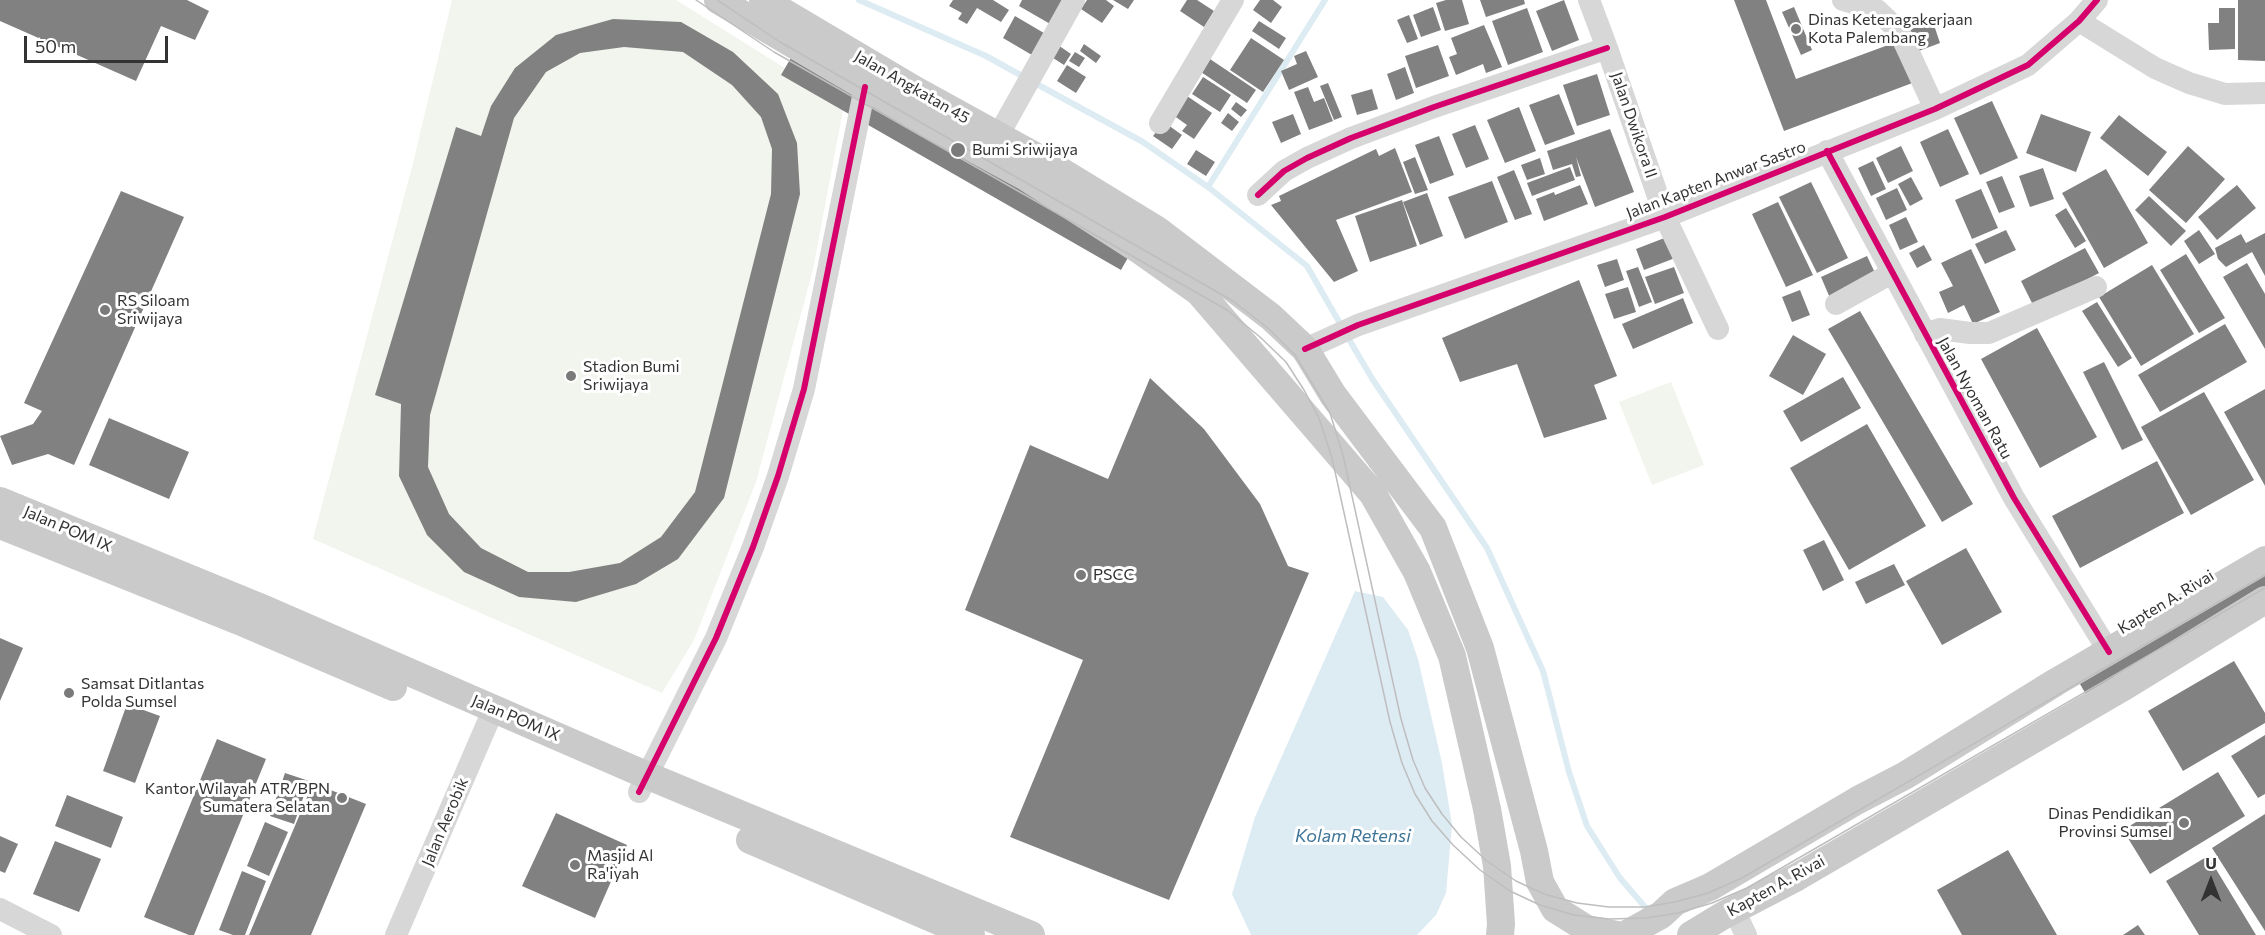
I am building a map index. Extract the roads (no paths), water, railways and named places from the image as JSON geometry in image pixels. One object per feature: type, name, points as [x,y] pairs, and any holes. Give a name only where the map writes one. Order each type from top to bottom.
[{"type":"main road","points":[[718,0],[865,87],[1061,198],[1199,292],[1373,494],[1417,572],[1452,656],[1487,809],[1497,866],[1500,935]]},
{"type":"main road","name":"Jalan Angkatan 45","points":[[763,0],[1044,161],[1157,231],[1272,318],[1312,345],[1333,395],[1433,528],[1480,648],[1540,882],[1555,909],[1587,929],[1632,930]]},
{"type":"main road","name":"Jalan POM IX","points":[[0,501],[264,609],[490,718]]},
{"type":"main road","name":"Jalan POM IX","points":[[0,525],[490,718],[643,783],[1032,935]]},
{"type":"main road","name":"Kapten A. Rivai","points":[[1632,930],[1675,902],[1710,887],[1845,807],[1906,776],[2265,560]]},
{"type":"main road","points":[[1417,572],[1454,622],[1480,648]]},
{"type":"main road","name":"Kapten A. Rivai","points":[[1690,935],[1740,922],[1797,877],[2135,681],[2265,600]]},
{"type":"main road","name":"Jalan POM IX","points":[[643,783],[971,935]]},
{"type":"main road","points":[[1497,866],[1524,813]]},
{"type":"street","points":[[998,136],[1074,0]]},
{"type":"street","name":"Jalan Dwikora II","points":[[1589,0],[1665,216],[1718,329]]},
{"type":"street","points":[[1843,0],[1877,10],[1899,31],[1935,109]]},
{"type":"street","name":"Jalan Kapten Anwar Sastro","points":[[1312,345],[1358,325],[1665,216],[1935,109],[2028,65],[2079,21],[2097,0]]},
{"type":"street","points":[[1160,123],[1228,2]]},
{"type":"street","points":[[2079,21],[2155,68],[2189,83],[2225,94],[2265,93]]},
{"type":"street","points":[[1258,195],[1284,171],[1351,138],[1607,48]]},
{"type":"street","points":[[643,783],[716,638],[753,547],[778,476],[804,389],[865,87]]},
{"type":"street","name":"Jalan Nyoman Ratu","points":[[1827,151],[2014,498],[2109,652]]},
{"type":"street","points":[[1836,304],[1892,273]]},
{"type":"street","points":[[1925,334],[1940,329],[1989,333],[2011,326],[2096,287]]},
{"type":"street","name":"Jalan Aerobik","points":[[396,935],[490,718]]},
{"type":"street","points":[[0,909],[51,935]]},
{"type":"water","name":"Kolam Retensi","points":[[1355,591],[1383,597],[1408,630],[1418,659],[1442,763],[1452,825],[1446,893],[1436,915],[1417,935],[1251,935],[1232,894],[1255,817]]},
{"type":"waterway","points":[[859,0],[986,56],[1024,77]]},
{"type":"waterway","points":[[1208,187],[1325,0]]},
{"type":"waterway","points":[[1033,82],[1143,142],[1208,187],[1307,266],[1342,327]]},
{"type":"waterway","points":[[1347,336],[1373,380],[1487,548],[1543,671],[1569,772],[1587,826],[1620,878],[1645,907],[1648,915]]},
{"type":"tram line","points":[[696,0],[774,52],[1227,310],[1286,362],[1319,418],[1332,458],[1390,722],[1402,763],[1415,794],[1432,821],[1480,870],[1510,891],[1540,905],[1574,915],[1609,919],[1646,918],[1678,913],[1712,903],[1747,888],[2265,588]]},
{"type":"tram line","points":[[717,0],[780,42],[1233,301],[1268,328],[1295,355],[1330,413],[1343,455],[1401,719],[1413,760],[1425,788],[1461,837],[1487,861],[1516,881],[1544,894],[1577,903],[1609,907],[1645,907],[1708,893],[1742,878],[2265,575]]},
{"type":"place","name":"Dinas Ketenagakerjaan Kota Palembang","points":[[1796,29]]},
{"type":"place","name":"Bumi Sriwijaya","points":[[958,150]]},
{"type":"place","name":"RS Siloam Sriwijaya","points":[[105,310]]},
{"type":"place","name":"Stadion Bumi Sriwijaya","points":[[571,376]]},
{"type":"place","name":"PSCC","points":[[1081,575]]},
{"type":"place","name":"Samsat Ditlantas Polda Sumsel","points":[[69,693]]},
{"type":"place","name":"Kantor Wilayah ATR/BPN Sumatera Selatan","points":[[342,798]]},
{"type":"place","name":"Dinas Pendidikan Provinsi Sumsel","points":[[2184,823]]},
{"type":"place","name":"Masjid Al Ra'iyah","points":[[575,865]]}]
